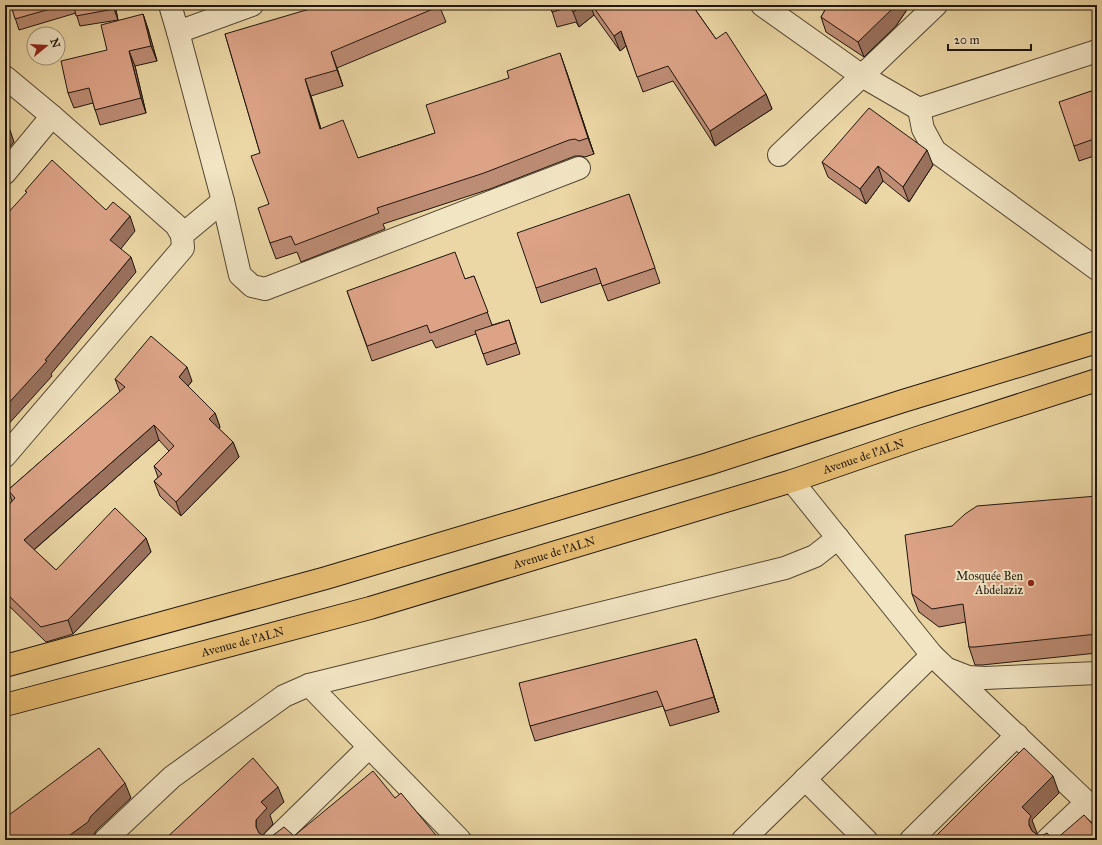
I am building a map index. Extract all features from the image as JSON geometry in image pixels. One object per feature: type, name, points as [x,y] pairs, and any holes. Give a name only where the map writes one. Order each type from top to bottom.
[{"type":"main road","points":[[5,666],[326,578],[708,464],[903,400],[1093,347]]},
{"type":"main road","name":"Avenue de l'ALN","points":[[5,705],[370,608],[792,481],[917,438],[1097,380]]},
{"type":"street","points":[[170,5],[240,275],[252,286],[265,289],[579,168]]},
{"type":"street","points":[[178,32],[230,9],[252,5]]},
{"type":"street","points":[[762,5],[862,76],[919,109],[1097,51]]},
{"type":"street","points":[[779,155],[936,5]]},
{"type":"street","points":[[5,76],[176,225],[182,235],[183,248],[5,456]]},
{"type":"street","points":[[919,109],[923,129],[935,151],[1097,269]]},
{"type":"street","points":[[5,173],[52,116]]},
{"type":"street","points":[[182,235],[222,201]]},
{"type":"street","points":[[792,481],[939,662],[1092,807],[1047,840]]},
{"type":"street","points":[[105,840],[172,777],[284,696],[309,685],[785,568],[815,556],[838,538]]},
{"type":"street","points":[[939,662],[968,677],[985,678],[1097,673]]},
{"type":"street","points":[[743,840],[805,779],[939,662]]},
{"type":"street","points":[[309,685],[460,840]]},
{"type":"street","points":[[910,840],[1017,735]]},
{"type":"street","points":[[274,840],[369,746]]},
{"type":"street","points":[[805,779],[866,840]]},
{"type":"building","points":[[11,5],[64,5],[15,19]]},
{"type":"building","points":[[74,5],[113,5],[114,9],[76,16]]},
{"type":"building","points":[[323,5],[440,6],[331,52],[337,70],[305,79],[320,129],[343,120],[358,158],[435,133],[426,105],[509,78],[507,71],[560,53],[588,138],[579,141],[575,139],[569,140],[484,173],[377,208],[379,213],[295,245],[291,236],[270,243],[258,208],[269,204],[251,156],[260,153],[225,34]]},
{"type":"building","points":[[550,5],[583,5],[573,12],[570,7],[552,12]]},
{"type":"building","points":[[592,5],[692,5],[716,39],[726,32],[766,94],[710,131],[668,66],[637,77],[621,31],[614,36]]},
{"type":"building","points":[[828,5],[894,5],[890,11],[858,42],[821,17]]},
{"type":"building","points":[[143,14],[151,46],[129,51],[141,98],[95,110],[89,88],[68,93],[62,66],[66,66],[66,60],[107,50],[101,25]]},
{"type":"building","points":[[1097,89],[1097,138],[1074,146],[1059,102]]},
{"type":"building","points":[[869,108],[927,150],[903,187],[878,166],[860,189],[822,162]]},
{"type":"building","points":[[5,124],[9,127],[5,132]]},
{"type":"building","points":[[52,160],[106,210],[113,202],[130,216],[110,240],[131,257],[45,360],[47,361],[5,407],[5,216],[27,192],[25,191]]},
{"type":"building","points":[[629,194],[655,268],[602,286],[596,268],[536,288],[517,233]]},
{"type":"building","points":[[455,252],[465,279],[474,276],[488,312],[430,333],[427,325],[367,346],[347,291]]},
{"type":"building","points":[[509,320],[516,343],[483,354],[475,331]]},
{"type":"building","points":[[151,336],[187,367],[179,377],[215,413],[209,419],[233,442],[176,502],[154,481],[162,474],[154,466],[174,446],[154,425],[24,540],[56,570],[115,508],[146,538],[68,620],[41,627],[5,592],[5,509],[15,498],[8,490],[125,387],[115,379]]},
{"type":"building","name":"Mosquée Ben Abdelaziz","points":[[1097,496],[1097,634],[969,647],[963,604],[932,609],[912,594],[905,535],[952,526],[965,514],[977,506]]},
{"type":"building","points":[[696,639],[714,697],[665,711],[657,691],[530,726],[519,683]]},
{"type":"building","points":[[99,748],[125,783],[91,816],[88,822],[63,840],[5,840],[5,818]]},
{"type":"building","points":[[1024,748],[1053,776],[1022,807],[1031,816],[1029,825],[1032,831],[1038,835],[1047,833],[1054,840],[932,840]]},
{"type":"building","points":[[253,758],[278,787],[261,802],[267,808],[256,820],[256,827],[259,833],[264,836],[272,836],[284,827],[294,836],[373,771],[395,798],[401,793],[440,840],[164,840]]},
{"type":"building","points":[[1084,815],[1097,829],[1097,835],[1091,840],[1055,840]]},
{"type":"place","name":"Mosquée Ben Abdelaziz","points":[[1031,583]]}]
